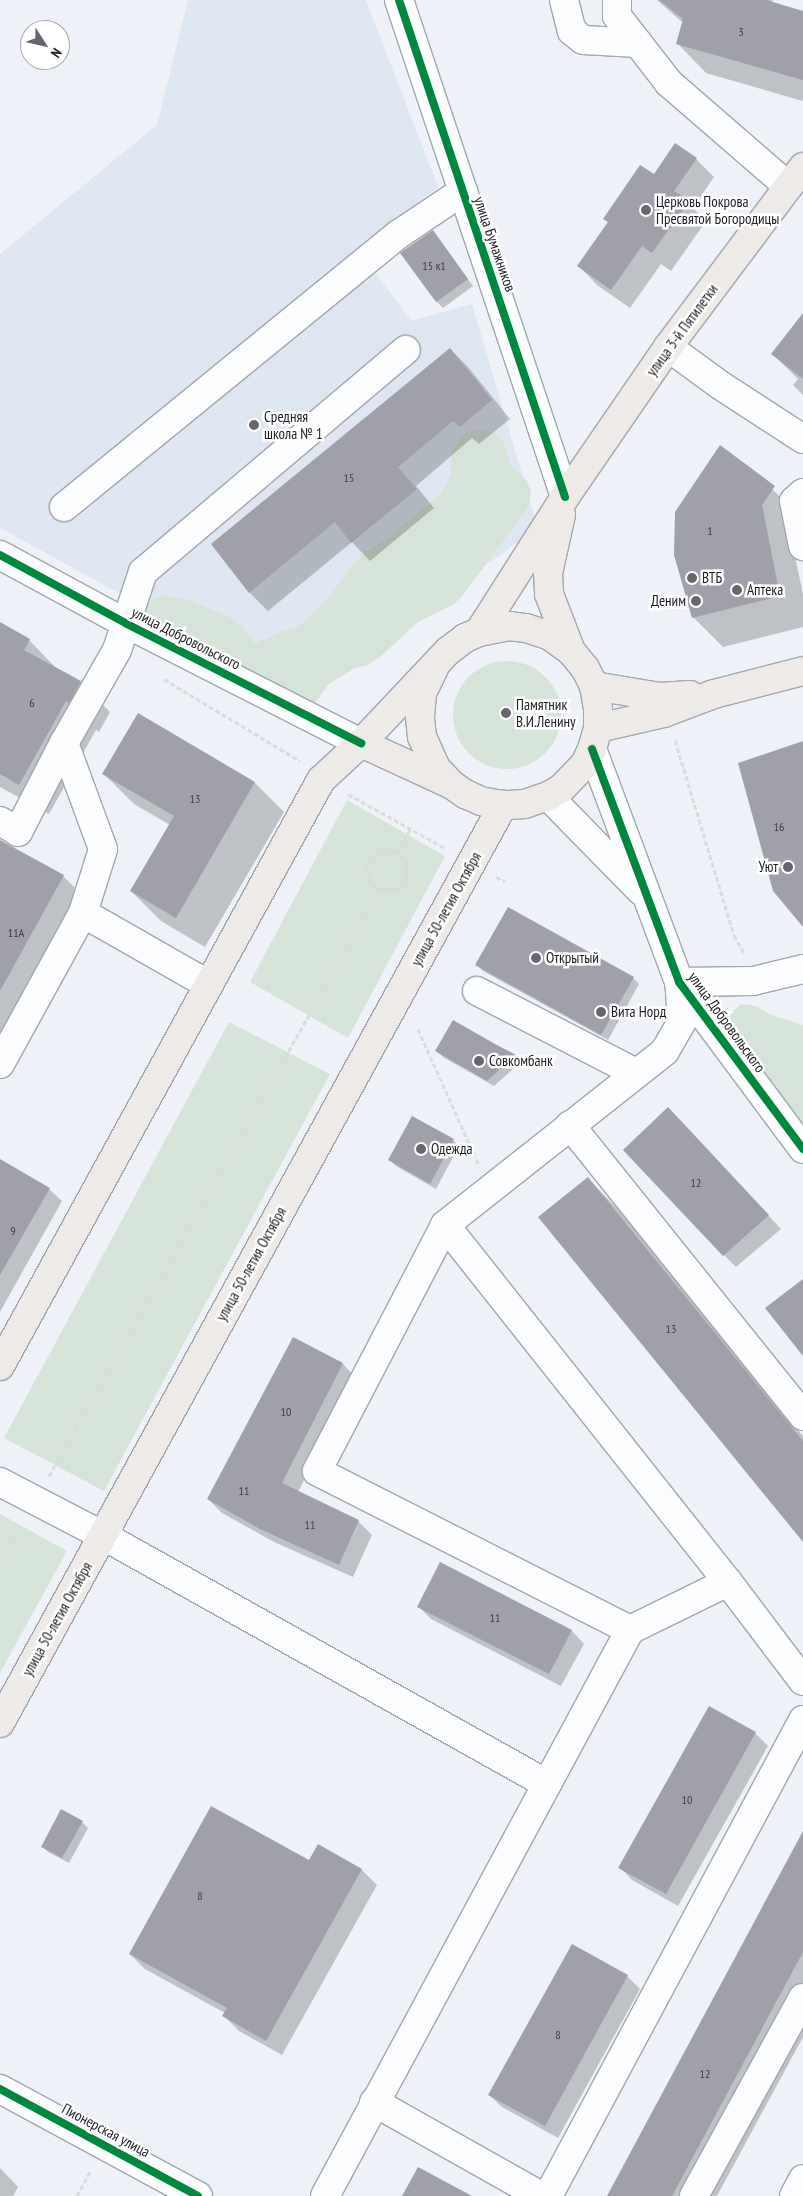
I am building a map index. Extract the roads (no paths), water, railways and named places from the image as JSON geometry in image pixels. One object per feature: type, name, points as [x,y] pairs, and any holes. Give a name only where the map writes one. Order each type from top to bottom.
[{"type":"main road","name":"улица 3-й Пятилетки","points":[[479,632],[565,497],[668,347],[796,176]]},
{"type":"main road","points":[[565,497],[548,573],[549,594],[571,651]]},
{"type":"main road","points":[[0,1366],[321,780],[361,743],[434,668],[448,651],[465,638],[479,632],[509,626],[526,628],[550,636],[571,651],[585,668],[594,686],[598,708],[595,738],[576,775],[562,788],[548,796],[525,804],[502,806],[481,801],[452,785],[361,743]]},
{"type":"main road","points":[[434,668],[422,694],[420,717],[422,737],[436,768],[452,785]]},
{"type":"main road","points":[[595,738],[714,694],[803,671]]},
{"type":"main road","points":[[594,686],[660,697],[714,694]]},
{"type":"main road","name":"улица 50-летия Октября","points":[[0,1723],[502,806]]},
{"type":"street","name":"улица Бумажников","points":[[399,0],[565,497]]},
{"type":"street","points":[[564,0],[572,31],[583,40],[638,43]]},
{"type":"street","points":[[617,0],[617,16],[669,83],[796,176]]},
{"type":"street","points":[[64,507],[399,234],[463,191]]},
{"type":"street","points":[[668,347],[720,385],[803,440]]},
{"type":"street","points":[[0,821],[18,832],[64,743],[117,650],[143,572],[406,350]]},
{"type":"street","points":[[803,493],[794,501],[803,546]]},
{"type":"street","name":"улица Добровольского","points":[[0,555],[127,624],[361,743]]},
{"type":"street","name":"улица Добровольского","points":[[595,738],[679,982],[803,1150]]},
{"type":"street","points":[[0,1064],[84,913],[103,849],[64,743]]},
{"type":"street","points":[[548,796],[649,899]]},
{"type":"street","points":[[84,913],[209,985]]},
{"type":"street","points":[[630,1630],[317,1471],[445,1225],[636,1072],[665,1051],[682,1020],[679,982],[753,981],[803,969]]},
{"type":"street","points":[[477,991],[636,1072]]},
{"type":"street","points":[[570,1125],[803,1416]]},
{"type":"street","points":[[445,1225],[728,1582],[803,1682]]},
{"type":"street","points":[[0,1482],[102,1535],[547,1784]]},
{"type":"street","points":[[325,2196],[630,1630],[728,1582]]},
{"type":"street","points":[[548,2196],[803,1720]]},
{"type":"street","points":[[694,2196],[803,1998]]},
{"type":"street","name":"Пионерская улица","points":[[0,2088],[198,2196]]},
{"type":"street","points":[[374,2102],[541,2196]]},
{"type":"street","points":[[794,2196],[803,2179]]},
{"type":"place","name":"Церковь Покрова Пресвятой Богородицы","points":[[646,210]]},
{"type":"place","name":"Средняя школа № 1","points":[[254,425]]},
{"type":"place","name":"ВТБ","points":[[692,578]]},
{"type":"place","name":"Аптека","points":[[737,590]]},
{"type":"place","name":"Деним","points":[[696,601]]},
{"type":"place","name":"Памятник В.И.Ленину","points":[[506,713]]},
{"type":"place","name":"Уют","points":[[788,867]]},
{"type":"place","name":"Открытый","points":[[536,958]]},
{"type":"place","name":"Вита Норд","points":[[601,1012]]},
{"type":"place","name":"Совкомбанк","points":[[479,1061]]},
{"type":"place","name":"Одежда","points":[[421,1149]]}]
